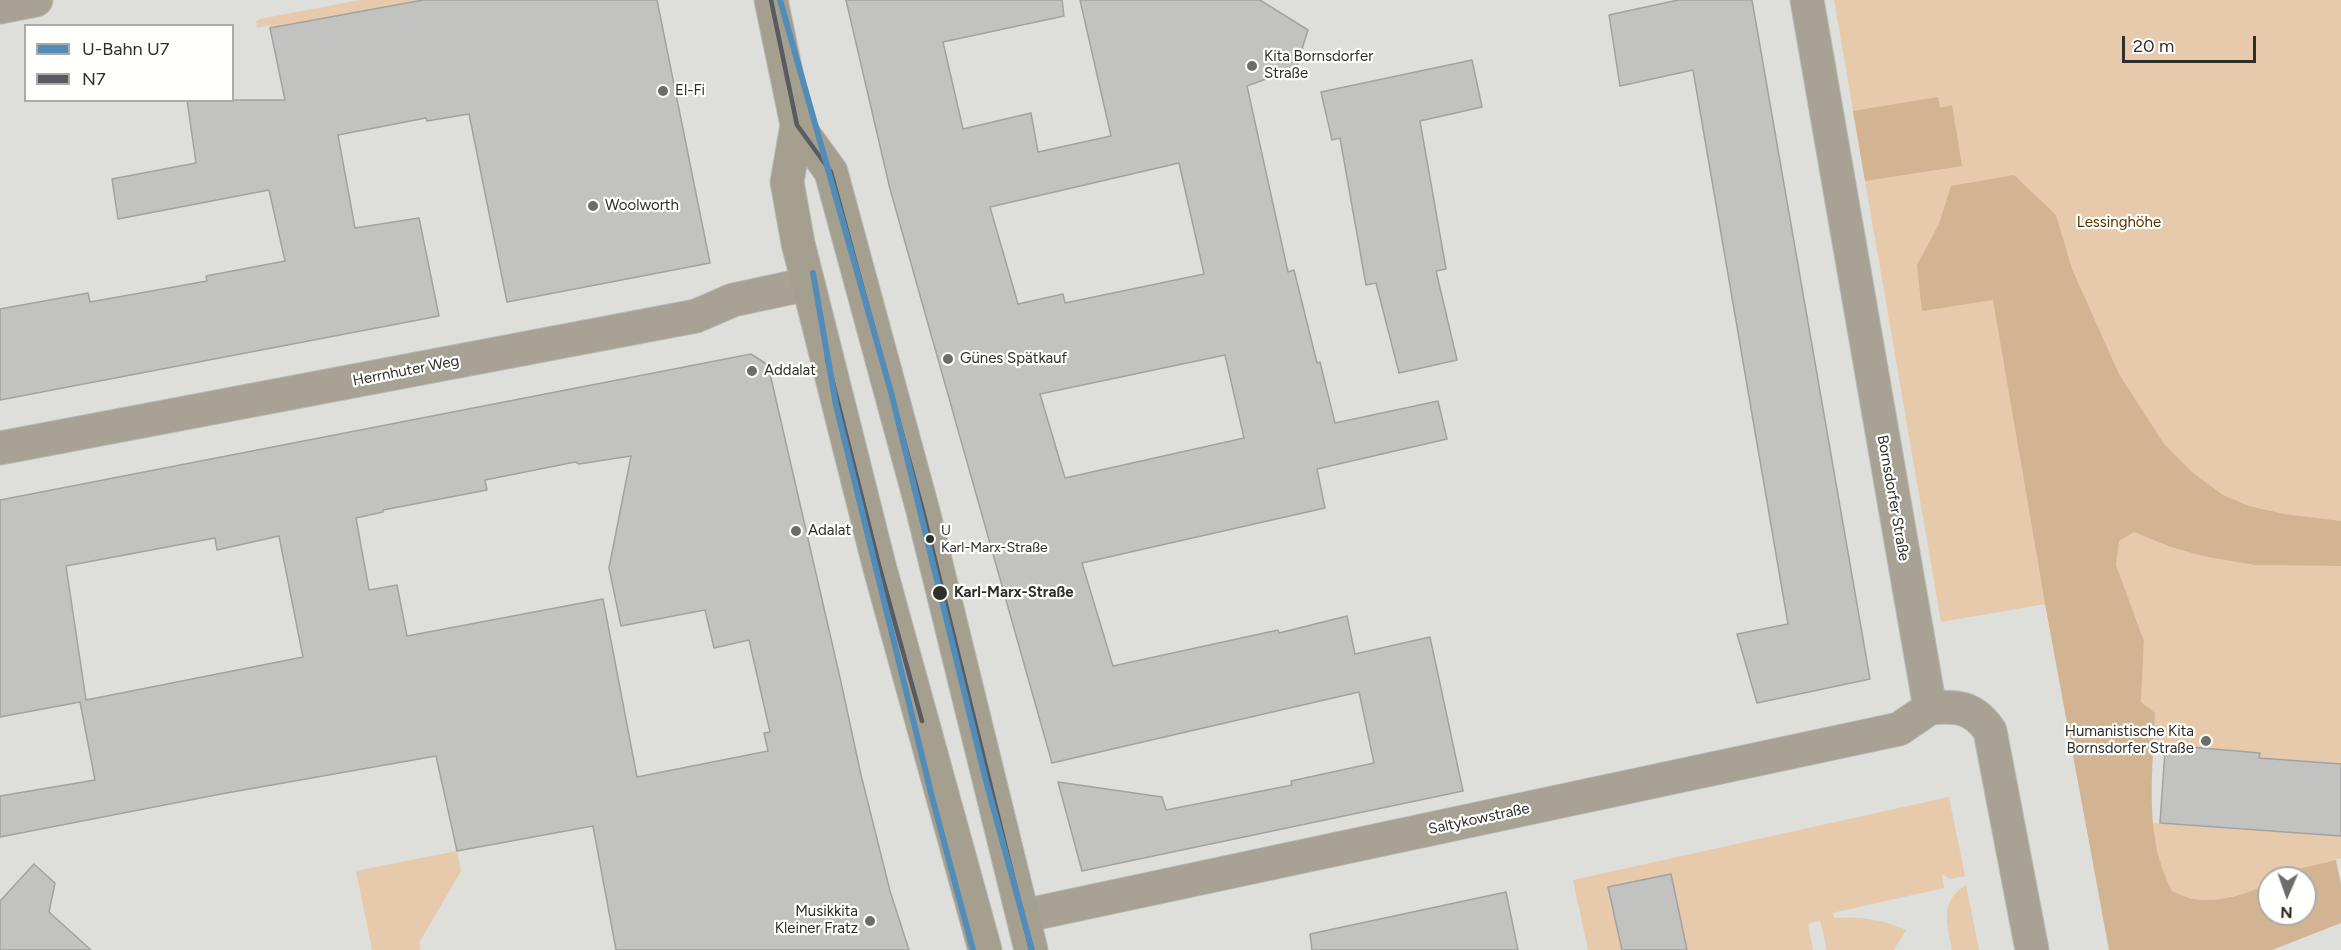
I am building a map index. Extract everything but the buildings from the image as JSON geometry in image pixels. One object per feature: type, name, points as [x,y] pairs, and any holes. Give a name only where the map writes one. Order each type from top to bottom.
[{"type":"main road","points":[[771,0],[797,125],[787,182],[808,284],[882,575],[985,950]]},
{"type":"main road","points":[[797,125],[831,172],[923,511],[1031,950]]},
{"type":"street","points":[[0,7],[36,0]]},
{"type":"street","name":"Bornsdorfer Straße","points":[[1807,0],[1930,708]]},
{"type":"street","name":"Herrnhuter Weg","points":[[0,447],[696,316],[734,300],[808,284]]},
{"type":"street","points":[[1930,708],[1955,706],[1972,712],[1982,719],[1990,731],[2032,950]]},
{"type":"street","name":"Saltykowstraße","points":[[1023,916],[1899,729],[1930,708]]},
{"type":"green space","points":[[360,0],[423,0],[270,28],[269,25],[257,28],[256,22],[260,19]]},
{"type":"green space","name":"Lessinghöhe","points":[[1834,0],[2341,0],[2341,550],[2019,452],[2045,604],[1941,622]]},
{"type":"green space","points":[[2134,532],[2207,557],[2254,565],[2341,566],[2341,764],[2260,758],[2260,753],[2192,747],[2191,752],[2154,750],[2155,714],[2141,702],[2144,641],[2116,565],[2119,540]]},
{"type":"green space","points":[[1949,797],[1965,876],[1950,879],[1942,874],[1944,888],[1832,913],[1834,918],[1871,919],[1906,930],[1894,950],[1827,950],[1820,920],[1808,924],[1813,950],[1687,950],[1671,874],[1608,887],[1622,950],[1588,950],[1573,880]]},
{"type":"green space","points":[[2151,823],[2341,836],[2341,858],[2312,866],[2257,866],[2257,889],[2233,897],[2204,900],[2186,897],[2172,891],[2162,871]]},
{"type":"green space","points":[[457,851],[461,871],[419,943],[421,950],[372,950],[356,871]]},
{"type":"green space","points":[[1966,885],[1979,950],[1952,950],[1947,922],[1948,906],[1957,892]]},
{"type":"shaded area","points":[[1938,97],[1940,108],[1952,105],[1962,166],[1865,181],[1853,111]]},
{"type":"shaded area","points":[[2014,175],[2056,215],[2072,269],[2119,374],[2164,444],[2193,473],[2223,495],[2249,506],[2284,514],[2341,521],[2341,566],[2254,565],[2207,557],[2171,547],[2134,532],[2119,541],[2116,565],[2144,641],[2141,702],[2155,713],[2153,826],[2163,870],[2172,891],[2191,898],[2214,900],[2257,889],[2257,926],[2317,926],[2317,866],[2311,866],[2336,860],[2341,885],[2341,923],[2272,950],[2109,950],[2045,604],[1993,300],[1922,311],[1917,265],[1939,224],[1951,186]]},
{"type":"metro line","name":"U7","points":[[780,0],[891,392],[986,781],[1032,950]]},
{"type":"metro line","name":"U7","points":[[813,273],[836,405],[932,797],[973,950]]},
{"type":"transit line","name":"N7","points":[[771,0],[797,125],[831,172],[923,511],[1031,950]]},
{"type":"transit line","name":"N7","points":[[827,359],[879,565],[922,721]]},
{"type":"place","name":"Kita Bornsdorfer Straße","points":[[1252,66]]},
{"type":"place","name":"El-Fi","points":[[663,91]]},
{"type":"place","name":"Woolworth","points":[[593,206]]},
{"type":"place","name":"Günes Spätkauf","points":[[948,359]]},
{"type":"place","name":"Addalat","points":[[752,371]]},
{"type":"place","name":"Adalat","points":[[796,531]]},
{"type":"place","name":"U Karl-Marx-Straße","points":[[930,539]]},
{"type":"place","name":"Karl-Marx-Straße","points":[[940,593]]},
{"type":"place","name":"Humanistische Kita Bornsdorfer Straße","points":[[2206,741]]},
{"type":"place","name":"Musikkita Kleiner Fratz","points":[[870,921]]}]
